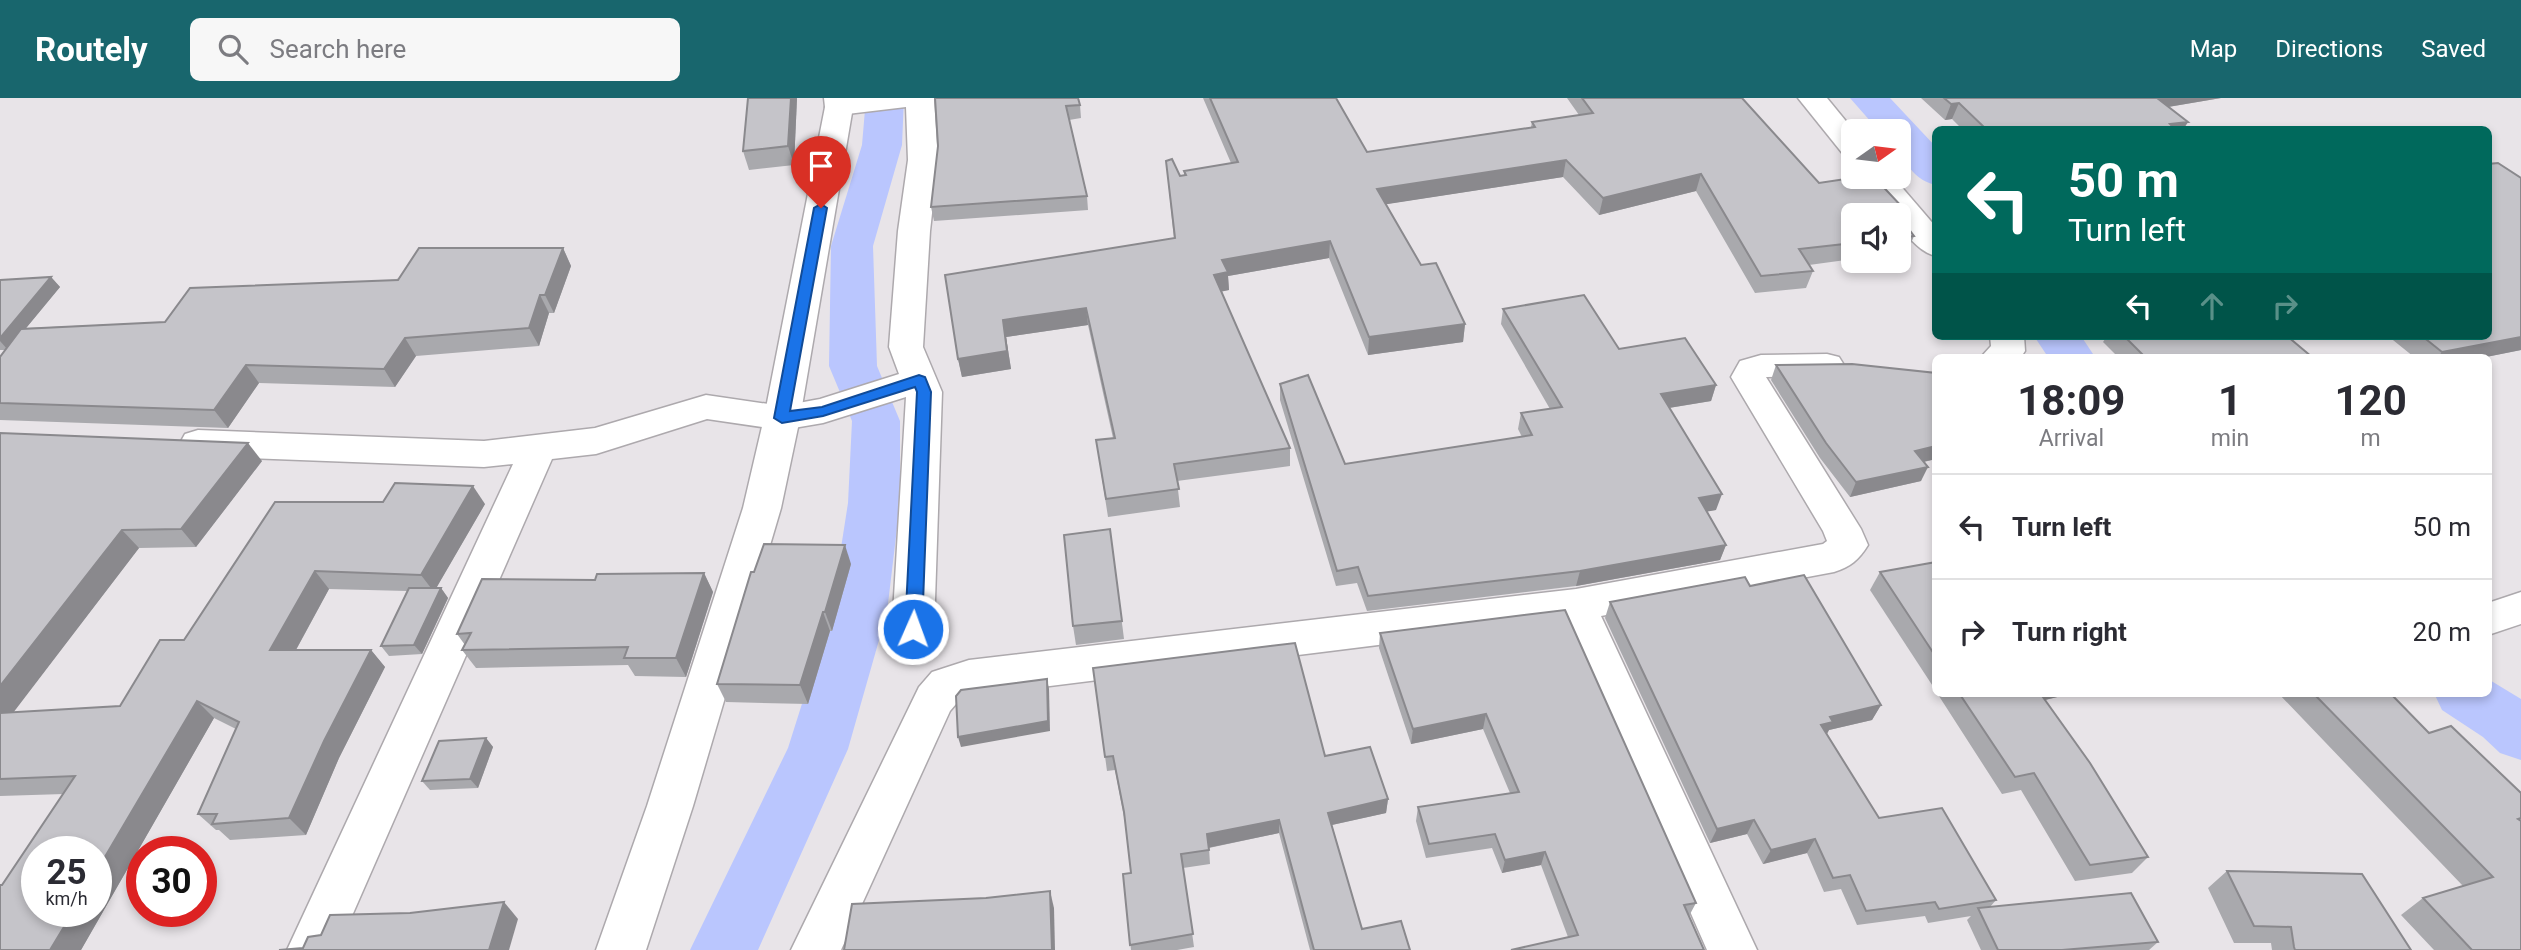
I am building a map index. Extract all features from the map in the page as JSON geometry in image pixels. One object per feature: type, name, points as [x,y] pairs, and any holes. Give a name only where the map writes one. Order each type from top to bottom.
[{"type":"street","points":[[621,950],[670,806],[762,508],[849,103],[908,98]]},
{"type":"street","points":[[909,384],[906,347],[914,230],[923,160],[920,98]]},
{"type":"street","points":[[1812,98],[1841,133]]},
{"type":"street","points":[[1887,189],[1932,242]]},
{"type":"street","points":[[816,950],[934,700],[947,684],[969,677],[1576,605],[1834,557],[1848,545],[1842,529],[1748,377],[1752,369],[1761,366],[1858,366]]},
{"type":"street","points":[[166,442],[484,454],[596,441],[706,407],[782,418],[823,411],[909,384],[924,392],[913,629]]},
{"type":"street","points":[[312,950],[539,447]]},
{"type":"street","points":[[1576,605],[1732,950]]},
{"type":"street","points":[[2492,618],[2521,608]]},
{"type":"building","points":[[748,98],[791,98],[788,146],[743,151]]},
{"type":"building","points":[[935,98],[1078,98],[1080,105],[1066,106],[1087,196],[931,207],[938,146]]},
{"type":"building","points":[[1210,98],[1336,98],[1367,152],[1535,127],[1532,122],[1593,113],[1582,98],[1742,98],[1819,183],[1841,180],[1841,189],[1885,189],[1898,203],[1841,203],[1841,244],[1799,249],[1813,271],[1761,276],[1701,174],[1603,198],[1566,160],[1377,189],[1421,265],[1436,263],[1465,324],[1369,337],[1330,241],[1222,260],[1228,272],[1214,275],[1290,448],[1174,464],[1179,489],[1106,499],[1096,440],[1115,438],[1086,308],[1003,320],[1007,351],[958,359],[945,275],[1175,238],[1166,161],[1172,159],[1180,176],[1186,175],[1184,171],[1238,162]]},
{"type":"building","points":[[1944,98],[2157,98],[2188,122],[2170,124],[2172,126],[1983,126],[1959,103],[1951,104]]},
{"type":"building","points":[[2498,163],[2521,178],[2521,337],[2442,352],[2427,340],[2492,340],[2492,164]]},
{"type":"building","points":[[419,248],[563,248],[545,295],[540,295],[529,328],[405,338],[384,369],[246,365],[214,410],[0,403],[0,357],[21,329],[165,322],[190,288],[398,280]]},
{"type":"building","points":[[51,277],[0,338],[0,280]]},
{"type":"building","points":[[1584,295],[1619,349],[1685,338],[1716,385],[1661,394],[1722,494],[1699,498],[1726,545],[1580,571],[1368,596],[1358,567],[1337,571],[1280,384],[1308,375],[1345,464],[1532,435],[1521,413],[1562,407],[1503,309]]},
{"type":"building","points":[[2128,340],[2292,340],[2308,354],[2142,354]]},
{"type":"building","points":[[1852,364],[1932,373],[1932,447],[1915,451],[1928,467],[1856,482],[1826,443],[1776,365]]},
{"type":"building","points":[[0,433],[248,443],[181,529],[122,530],[0,686]]},
{"type":"building","points":[[395,483],[473,486],[421,575],[315,571],[270,650],[371,650],[324,741],[289,818],[212,824],[217,814],[198,814],[239,722],[197,701],[112,845],[112,836],[35,836],[75,776],[0,779],[0,713],[120,706],[160,640],[184,640],[275,502],[383,502]]},
{"type":"building","points":[[1110,529],[1122,621],[1073,626],[1064,535]]},
{"type":"building","points":[[764,544],[845,545],[800,685],[717,684],[751,572],[754,572]]},
{"type":"building","points":[[1932,563],[1932,651],[1880,572]]},
{"type":"building","points":[[704,573],[676,658],[624,658],[628,647],[462,650],[471,633],[457,634],[482,579],[595,580],[597,574]]},
{"type":"building","points":[[1804,575],[1881,705],[1830,717],[1833,722],[1821,725],[1879,818],[1942,808],[1996,900],[1939,909],[1935,902],[1866,911],[1850,875],[1833,878],[1815,839],[1771,850],[1754,820],[1717,829],[1610,602],[1745,577],[1750,586]]},
{"type":"building","points":[[409,588],[441,588],[414,645],[381,646]]},
{"type":"building","points":[[1565,610],[1696,903],[1684,905],[1704,950],[1511,950],[1578,935],[1545,852],[1505,860],[1495,834],[1429,844],[1418,807],[1519,792],[1486,714],[1413,729],[1380,633]]},
{"type":"building","points":[[1295,643],[1325,756],[1370,747],[1388,799],[1328,813],[1362,929],[1401,921],[1410,950],[1314,950],[1279,820],[1207,834],[1209,850],[1181,854],[1193,934],[1130,945],[1123,874],[1131,873],[1124,812],[1113,756],[1105,757],[1093,668]]},
{"type":"building","points":[[1047,679],[1048,721],[958,737],[956,696],[961,690]]},
{"type":"building","points":[[1962,697],[2043,697],[2090,763],[2148,857],[2090,865],[2034,773],[2015,777]]},
{"type":"building","points":[[2317,697],[2394,697],[2429,733],[2451,726],[2521,793],[2521,818],[2518,819],[2521,821],[2521,950],[2472,950],[2423,898],[2493,877]]},
{"type":"building","points":[[486,738],[470,779],[422,781],[439,741]]},
{"type":"building","points":[[21,857],[21,927],[64,927],[50,950],[0,950],[2,885]]},
{"type":"building","points":[[2227,871],[2362,874],[2411,950],[2295,950],[2291,927],[2254,926]]},
{"type":"building","points":[[1050,891],[1052,950],[844,950],[852,904],[986,898]]},
{"type":"building","points":[[2131,893],[2158,942],[2062,950],[1998,950],[1978,908]]},
{"type":"building","points":[[504,902],[489,950],[279,950],[303,948],[308,937],[321,935],[330,915],[410,913]]},
{"type":"waterway","points":[[724,950],[818,749],[859,612],[874,503],[876,421],[853,366],[852,246],[882,145],[885,98]]},
{"type":"waterway","points":[[1869,98],[1932,168]]},
{"type":"waterway","points":[[2060,340],[2070,354]]},
{"type":"waterway","points":[[2469,697],[2504,719],[2521,735]]},
{"type":"route","points":[[821,208],[782,418],[823,411],[919,380],[924,392],[913,629]]}]
